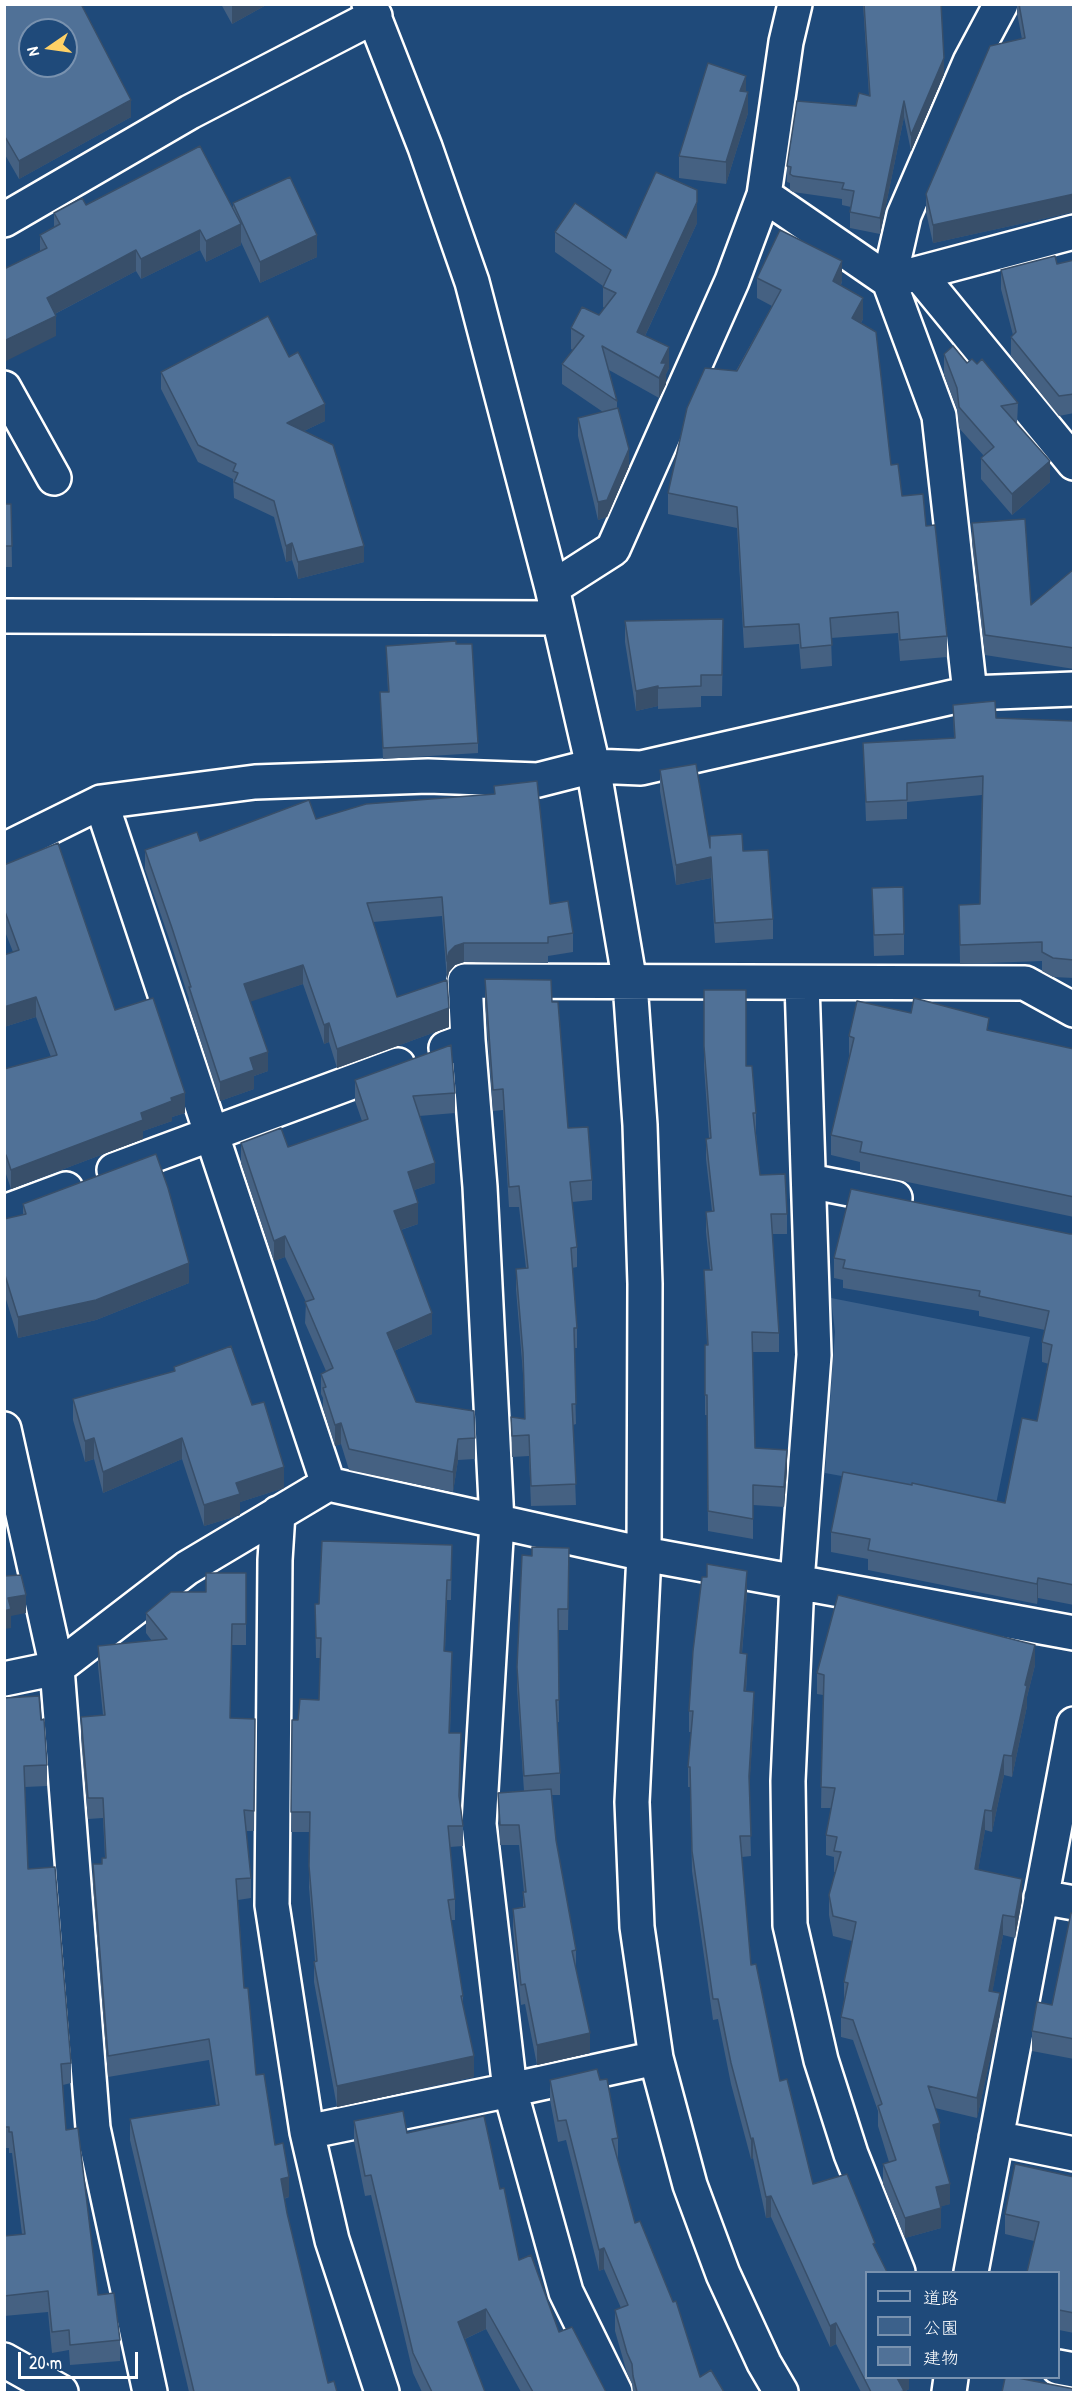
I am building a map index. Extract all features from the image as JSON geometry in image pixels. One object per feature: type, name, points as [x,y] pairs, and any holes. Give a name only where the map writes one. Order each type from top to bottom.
[{"type":"street","points":[[4,616],[555,603],[613,549],[732,281],[764,195],[786,42],[795,4]]},
{"type":"street","points":[[970,693],[939,416],[904,278],[904,215],[970,62],[1001,4]]},
{"type":"street","points":[[4,220],[372,10],[425,147],[472,282],[555,603],[593,766],[630,983],[640,1125],[645,1284],[644,1554],[632,1802],[637,1928],[656,2058],[690,2185],[719,2263],[764,2363],[782,2392]]},
{"type":"street","points":[[764,195],[904,278],[1074,463]]},
{"type":"street","points":[[904,278],[1074,232]]},
{"type":"street","points":[[4,388],[54,478]]},
{"type":"street","points":[[4,850],[102,802],[255,782],[428,777],[537,780],[593,766],[641,768],[970,693],[1074,690]]},
{"type":"street","points":[[102,802],[327,1484]]},
{"type":"street","points":[[615,2392],[566,2292],[510,2090],[479,1824],[497,1522],[480,1186],[465,981],[1025,984],[1074,1010]]},
{"type":"street","points":[[802,983],[814,1355],[797,1582],[788,1781],[790,1925],[821,2060],[851,2154],[898,2271]]},
{"type":"street","points":[[4,1212],[468,1040]]},
{"type":"street","points":[[809,1180],[924,1204]]},
{"type":"street","points":[[4,1429],[57,1668],[93,2128],[150,2392]]},
{"type":"street","points":[[4,1679],[57,1668],[187,1568],[327,1484],[644,1554],[1074,1633]]},
{"type":"street","points":[[278,1513],[275,1560],[273,1905],[307,2132],[332,2240],[382,2392]]},
{"type":"street","points":[[971,2271],[1074,1724]]},
{"type":"street","points":[[1041,1897],[1074,1904]]},
{"type":"street","points":[[307,2132],[656,2058]]},
{"type":"street","points":[[996,2138],[1074,2154]]},
{"type":"street","points":[[4,2360],[61,2392]]},
{"type":"green space","points":[[831,1298],[1030,1337],[996,1504],[825,1473],[835,1332]]},
{"type":"building","points":[[4,4],[81,4],[131,100],[19,161],[4,135]]},
{"type":"building","points":[[864,4],[941,4],[944,58],[911,135],[904,101],[880,218],[850,212],[854,191],[842,189],[844,183],[793,176],[790,174],[791,167],[787,166],[797,101],[856,106],[859,93],[870,96]]},
{"type":"building","points":[[1019,4],[1074,4],[1074,194],[933,225],[926,194],[990,46],[1025,38]]},
{"type":"building","points":[[708,63],[746,76],[740,91],[748,92],[726,162],[679,156]]},
{"type":"building","points":[[200,146],[241,224],[206,241],[200,230],[141,259],[136,250],[47,298],[56,316],[4,341],[4,269],[47,248],[40,235],[60,224],[54,213],[82,198],[86,205]]},
{"type":"building","points":[[656,172],[697,190],[697,202],[637,332],[669,347],[661,363],[666,363],[659,378],[602,346],[617,401],[562,364],[584,336],[571,328],[582,307],[599,315],[616,293],[603,287],[611,270],[555,232],[575,203],[626,238]]},
{"type":"building","points":[[290,177],[317,235],[260,262],[233,203]]},
{"type":"building","points":[[780,230],[842,261],[833,281],[863,298],[852,318],[876,332],[891,465],[898,464],[902,496],[923,494],[926,526],[935,525],[947,636],[900,640],[898,612],[830,618],[832,645],[801,648],[799,624],[744,627],[737,507],[668,493],[687,408],[705,368],[737,371],[781,290],[757,278]]},
{"type":"building","points":[[1055,256],[1057,264],[1074,260],[1074,394],[1059,396],[1011,337],[1016,332],[1001,270]]},
{"type":"building","points":[[268,316],[289,357],[298,352],[325,404],[287,423],[333,445],[364,546],[298,562],[292,543],[286,546],[274,501],[234,482],[238,473],[233,471],[236,464],[198,445],[161,372]]},
{"type":"building","points":[[953,346],[967,363],[972,359],[977,364],[982,359],[1018,403],[1001,406],[1050,461],[1012,494],[981,458],[994,447],[959,407],[957,388],[944,354]]},
{"type":"building","points":[[618,408],[629,449],[607,500],[598,502],[578,418]]},
{"type":"building","points":[[4,504],[11,504],[12,546],[4,546]]},
{"type":"building","points":[[1025,519],[1031,605],[1074,569],[1074,648],[985,635],[972,523]]},
{"type":"building","points":[[723,619],[722,675],[701,675],[701,686],[658,688],[658,686],[636,691],[625,621]]},
{"type":"building","points":[[456,641],[456,644],[472,644],[478,743],[383,748],[380,692],[389,692],[386,646]]},
{"type":"building","points":[[995,701],[996,718],[1074,721],[1074,960],[1053,958],[1042,952],[1042,942],[960,945],[959,905],[980,904],[983,776],[907,783],[907,800],[866,802],[863,743],[955,738],[953,705]]},
{"type":"building","points":[[696,764],[710,848],[710,836],[742,834],[743,851],[768,850],[773,919],[715,923],[711,857],[676,865],[660,770]]},
{"type":"building","points":[[537,781],[550,904],[568,901],[573,933],[548,937],[548,943],[464,943],[455,946],[449,952],[447,961],[442,897],[367,903],[397,997],[447,980],[449,1008],[337,1049],[329,1023],[324,1025],[303,965],[244,984],[268,1052],[250,1058],[254,1070],[220,1082],[145,850],[197,832],[200,841],[309,800],[316,819],[366,804],[495,794],[494,786]]},
{"type":"building","points":[[58,843],[115,1010],[153,998],[185,1093],[171,1098],[172,1101],[141,1113],[143,1120],[11,1170],[6,1155],[4,1155],[4,1069],[57,1055],[36,997],[4,1007],[4,955],[19,950],[4,909],[4,865]]},
{"type":"building","points":[[903,887],[904,934],[874,935],[872,888]]},
{"type":"building","points":[[485,979],[551,980],[552,1002],[558,1002],[568,1128],[588,1127],[592,1180],[570,1182],[577,1247],[571,1248],[577,1328],[574,1328],[576,1404],[572,1404],[576,1484],[531,1486],[529,1435],[512,1436],[511,1417],[525,1419],[523,1353],[516,1269],[528,1268],[519,1186],[509,1187],[503,1089],[493,1090]]},
{"type":"building","points":[[704,990],[746,990],[746,1066],[752,1066],[756,1113],[753,1113],[760,1175],[785,1174],[787,1214],[771,1214],[779,1333],[752,1332],[755,1448],[787,1450],[784,1487],[753,1485],[753,1519],[708,1511],[705,1345],[708,1345],[704,1270],[712,1270],[706,1212],[714,1211],[706,1139],[711,1138],[704,1046]]},
{"type":"building","points":[[914,998],[989,1018],[987,1030],[1074,1049],[1074,1197],[860,1152],[862,1142],[831,1135],[854,1038],[849,1036],[857,1001],[911,1013]]},
{"type":"building","points":[[451,1045],[455,1093],[413,1096],[435,1163],[408,1172],[418,1203],[394,1211],[432,1313],[387,1333],[416,1402],[474,1411],[475,1438],[458,1439],[453,1472],[349,1449],[341,1423],[335,1425],[323,1388],[326,1387],[321,1374],[333,1368],[305,1302],[314,1299],[285,1236],[274,1241],[241,1143],[281,1128],[288,1147],[368,1119],[355,1080]]},
{"type":"building","points":[[156,1154],[189,1263],[96,1300],[18,1317],[4,1272],[4,1219],[26,1214],[23,1204]]},
{"type":"building","points":[[851,1189],[1074,1234],[1074,1585],[1038,1578],[1037,1584],[868,1550],[870,1539],[831,1532],[843,1472],[912,1485],[912,1483],[1005,1503],[1022,1418],[1037,1421],[1052,1345],[1042,1342],[1049,1311],[979,1296],[980,1291],[843,1268],[845,1260],[834,1258]]},
{"type":"building","points":[[231,1346],[252,1405],[264,1402],[284,1467],[236,1483],[240,1494],[204,1505],[182,1438],[103,1472],[94,1438],[85,1441],[73,1399],[175,1371],[174,1367]]},
{"type":"building","points":[[322,1541],[452,1545],[451,1580],[447,1580],[444,1651],[452,1652],[449,1733],[461,1733],[459,1796],[463,1826],[448,1826],[455,1899],[448,1900],[463,1996],[461,1996],[474,2056],[337,2086],[314,1962],[317,1961],[309,1866],[310,1812],[291,1812],[292,1720],[298,1720],[300,1699],[319,1700],[321,1638],[316,1638],[315,1604],[319,1604]]},
{"type":"building","points":[[532,1547],[569,1548],[568,1609],[558,1609],[559,1700],[556,1700],[560,1773],[524,1776],[517,1667],[522,1555],[532,1556]]},
{"type":"building","points":[[707,1564],[747,1571],[740,1653],[747,1654],[744,1691],[754,1692],[749,1776],[751,1836],[740,1836],[751,1965],[756,1964],[780,2081],[787,2079],[813,2184],[847,2174],[875,2243],[873,2244],[886,2271],[865,2271],[865,2379],[898,2379],[904,2391],[900,2392],[871,2392],[836,2323],[830,2326],[771,2196],[766,2197],[753,2138],[751,2139],[731,2063],[718,1999],[713,1999],[692,1851],[690,1767],[688,1767],[693,1711],[689,1711],[693,1651],[702,1577],[707,1577]]},
{"type":"building","points":[[206,1573],[246,1573],[246,1624],[232,1624],[230,1718],[255,1719],[254,1811],[244,1810],[251,1878],[236,1879],[244,1988],[248,1988],[256,2075],[264,2074],[275,2145],[283,2143],[289,2177],[281,2179],[287,2213],[328,2383],[334,2381],[337,2392],[194,2392],[130,2119],[219,2105],[209,2039],[108,2056],[93,1864],[102,1864],[102,1858],[106,1858],[103,1798],[88,1798],[81,1717],[105,1715],[98,1646],[167,1639],[146,1613],[171,1592],[206,1592]]},
{"type":"building","points":[[21,1575],[26,1595],[8,1598],[11,1609],[4,1611],[4,1576]]},
{"type":"building","points":[[838,1595],[1035,1645],[1012,1756],[1004,1755],[992,1811],[985,1810],[975,1869],[1022,1879],[1015,1917],[1003,1915],[989,1991],[1000,1993],[977,2098],[928,2086],[940,2123],[933,2125],[950,2184],[936,2187],[941,2208],[905,2218],[883,2164],[896,2160],[878,2106],[882,2104],[853,2020],[841,2017],[848,1983],[844,1982],[856,1922],[833,1916],[829,1895],[841,1852],[834,1851],[837,1837],[826,1835],[835,1788],[821,1787],[824,1675],[817,1673]]},
{"type":"building","points":[[39,1696],[41,1720],[44,1719],[47,1765],[24,1766],[28,1869],[55,1867],[71,2063],[61,2064],[66,2130],[78,2128],[98,2295],[114,2293],[120,2340],[70,2345],[69,2330],[52,2332],[48,2291],[4,2296],[4,2236],[25,2234],[12,2132],[9,2132],[9,2127],[4,2127],[4,1698]]},
{"type":"building","points":[[551,1789],[556,1840],[576,1950],[572,1951],[590,2033],[537,2045],[525,1984],[521,1985],[513,1909],[525,1907],[523,1892],[526,1892],[519,1825],[500,1825],[498,1793]]},
{"type":"building","points":[[1071,1913],[1074,1913],[1074,2039],[1032,2031],[1037,2002],[1052,2005]]},
{"type":"building","points":[[597,2069],[600,2080],[607,2079],[618,2138],[612,2139],[635,2223],[640,2221],[673,2302],[676,2301],[700,2377],[711,2370],[724,2392],[637,2392],[632,2364],[615,2310],[628,2305],[604,2248],[599,2250],[566,2120],[558,2121],[550,2080]]},
{"type":"building","points":[[403,2111],[407,2133],[484,2116],[500,2189],[504,2188],[519,2260],[531,2255],[559,2332],[572,2327],[606,2392],[533,2392],[486,2309],[458,2322],[485,2392],[432,2392],[413,2353],[371,2175],[365,2176],[354,2121]]},
{"type":"building","points":[[1015,2164],[1074,2177],[1074,2313],[1060,2310],[1060,2271],[1027,2271],[1039,2222],[1005,2214]]},
{"type":"building","points":[[1005,2379],[1023,2379],[1074,2389],[1074,2392],[1002,2392]]}]
